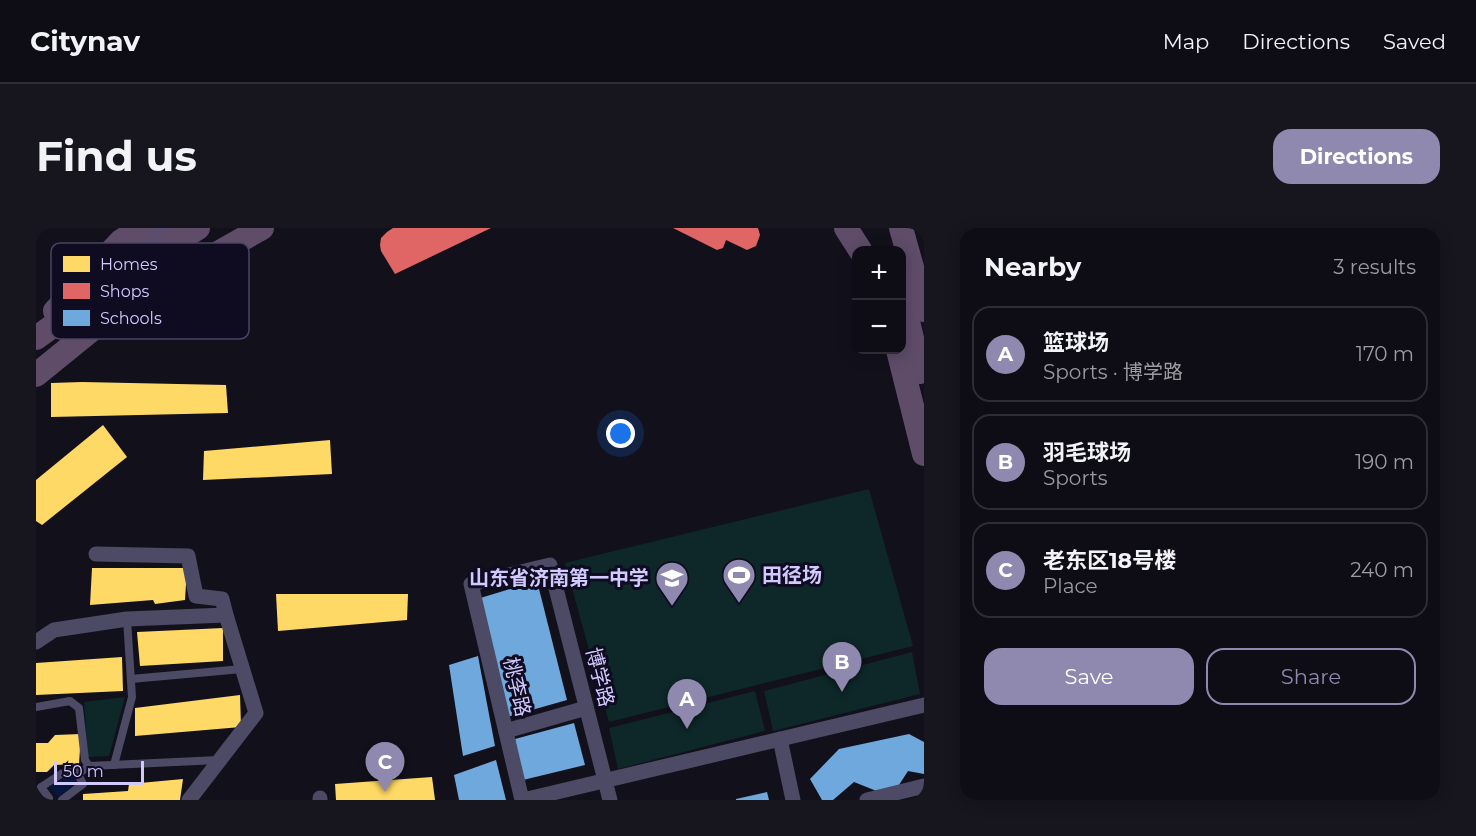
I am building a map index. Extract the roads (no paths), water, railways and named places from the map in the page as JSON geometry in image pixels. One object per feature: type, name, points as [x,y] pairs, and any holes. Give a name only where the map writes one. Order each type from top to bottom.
[{"type":"highway","points":[[118,243],[141,228]]},
{"type":"highway","points":[[174,243],[198,228]]},
{"type":"highway","points":[[209,243],[234,228]]},
{"type":"highway","points":[[234,243],[260,228]]},
{"type":"highway","points":[[846,228],[857,246]]},
{"type":"highway","points":[[867,228],[872,246]]},
{"type":"highway","points":[[885,228],[889,246]]},
{"type":"highway","points":[[901,228],[924,310]]},
{"type":"highway","points":[[911,228],[924,273]]},
{"type":"highway","points":[[903,300],[924,388]]},
{"type":"highway","points":[[36,330],[51,314]]},
{"type":"highway","points":[[36,338],[51,327]]},
{"type":"highway","points":[[36,374],[70,339]]},
{"type":"highway","points":[[36,374],[80,339]]},
{"type":"highway","points":[[900,354],[924,454]]},
{"type":"highway","points":[[901,354],[924,411]]},
{"type":"main road","points":[[151,243],[172,228]]},
{"type":"main road","points":[[239,243],[260,228]]},
{"type":"main road","points":[[36,330],[51,318]]},
{"type":"main road","points":[[36,386],[93,339]]},
{"type":"street","points":[[96,554],[188,556],[196,596],[222,599],[256,713],[189,800]]},
{"type":"street","name":"博学路","points":[[471,584],[549,565],[610,800]]},
{"type":"street","name":"桃李路","points":[[471,584],[523,800]]},
{"type":"street","points":[[36,642],[54,630],[127,619],[226,615]]},
{"type":"street","points":[[523,800],[924,705]]},
{"type":"street","points":[[506,730],[586,708]]},
{"type":"street","points":[[780,740],[793,800]]},
{"type":"street","points":[[867,800],[924,786]]},
{"type":"lane","points":[[114,765],[132,697],[127,619]]},
{"type":"lane","points":[[131,679],[242,669]]},
{"type":"lane","points":[[36,707],[70,701],[79,708],[86,760],[89,766]]},
{"type":"lane","points":[[78,774],[89,766],[220,760]]},
{"type":"lane","points":[[49,799],[41,787],[72,767],[83,784],[62,800]]},
{"type":"water","points":[[71,773],[78,783],[58,797],[49,787]]},
{"type":"place","name":"田径场","points":[[739,604]]},
{"type":"place","name":"山东省济南第一中学","points":[[672,607]]},
{"type":"place","name":"羽毛球场","points":[[842,692]]},
{"type":"place","name":"篮球场","points":[[687,729]]},
{"type":"place","name":"老东区18号楼","points":[[385,792]]}]
